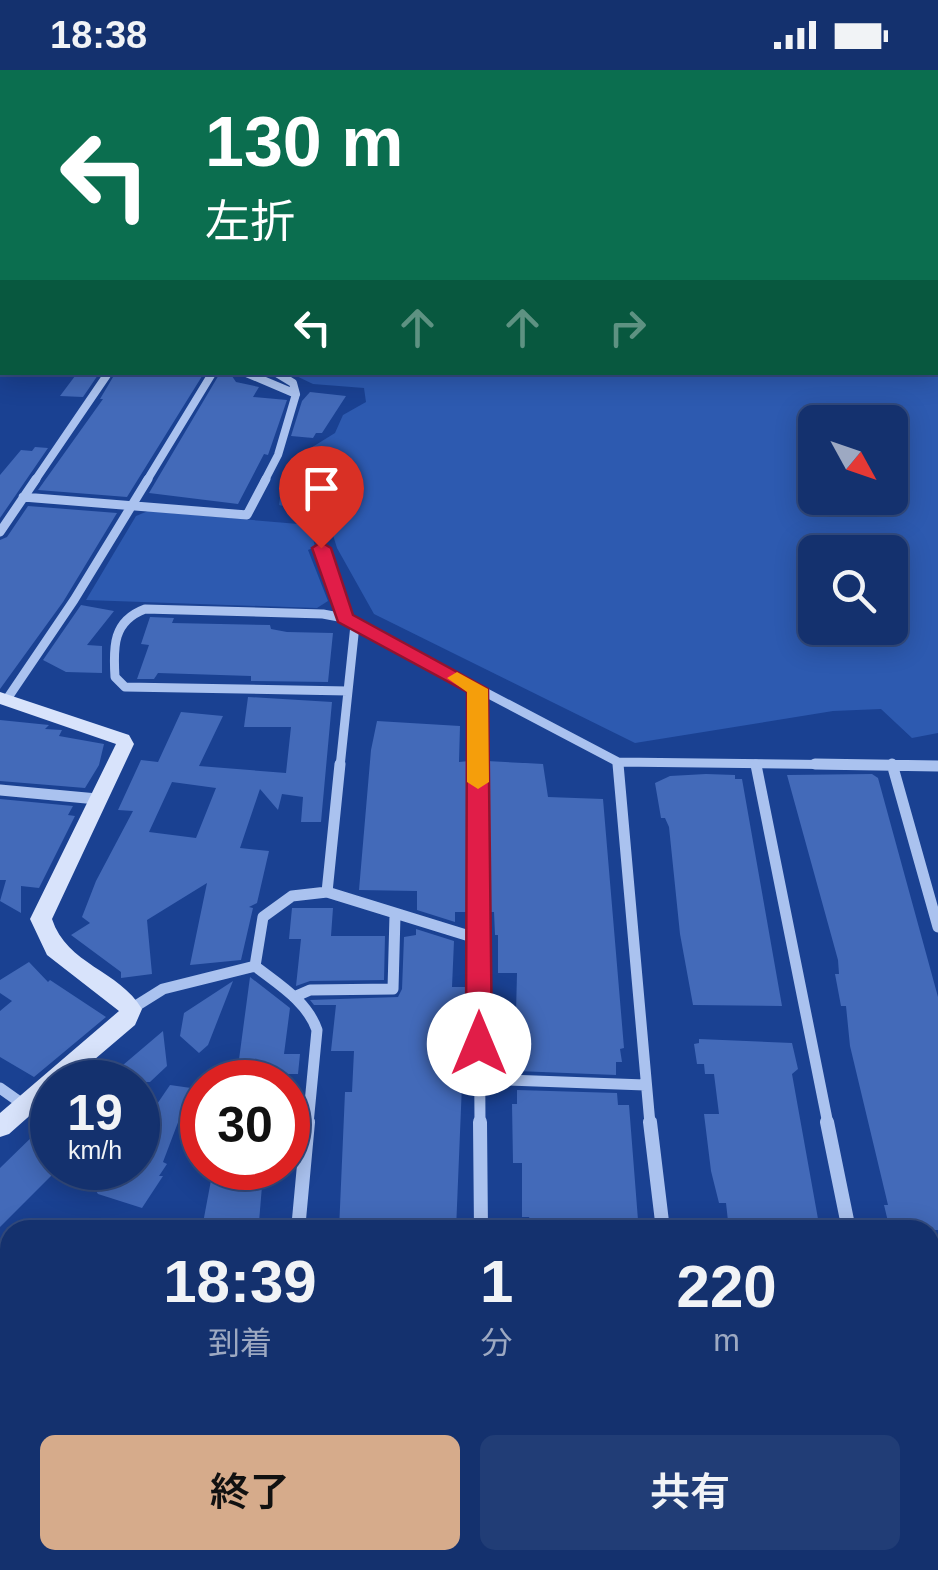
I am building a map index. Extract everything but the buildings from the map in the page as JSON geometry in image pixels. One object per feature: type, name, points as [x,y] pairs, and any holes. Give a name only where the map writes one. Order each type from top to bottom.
[{"type":"street","points":[[0,532],[107,375]]},
{"type":"street","points":[[131,1010],[122,997],[52,950],[44,937],[42,919],[125,744],[122,739],[4,698],[74,600],[210,375]]},
{"type":"street","points":[[251,375],[296,394]]},
{"type":"street","points":[[24,498],[247,516],[278,455],[296,394],[293,384],[280,375]]},
{"type":"street","points":[[321,548],[350,622],[348,690],[326,892]]},
{"type":"street","points":[[348,690],[194,691],[125,687],[115,677],[113,640],[118,625],[145,608],[305,613],[350,622],[618,762],[938,766]]},
{"type":"street","points":[[478,689],[481,1220]]},
{"type":"street","points":[[618,762],[645,1085],[661,1220]]},
{"type":"street","points":[[892,764],[938,927]]},
{"type":"street","points":[[756,765],[847,1220]]},
{"type":"street","points":[[0,790],[98,800]]},
{"type":"street","points":[[255,966],[263,917],[292,896],[326,892],[479,939]]},
{"type":"street","points":[[294,997],[310,990],[393,990],[395,915]]},
{"type":"street","points":[[0,1127],[127,1019],[131,1010],[163,989],[255,966]]},
{"type":"street","points":[[255,966],[294,997],[312,1016],[317,1030],[299,1220]]},
{"type":"street","points":[[479,1079],[645,1085]]},
{"type":"street","points":[[0,1088],[25,1106]]},
{"type":"shaded area","points":[[294,375],[938,375],[938,733],[912,738],[881,709],[833,711],[635,743],[374,614],[337,548],[327,516],[279,505],[283,477],[301,454],[335,433],[343,415],[366,402],[364,388],[313,384]]},
{"type":"shaded area","points":[[148,511],[310,525],[315,547],[308,550],[328,601],[317,608],[86,600],[136,516]]},
{"type":"slow traffic","points":[[457,678],[478,689],[478,782]]},
{"type":"route","points":[[321,548],[344,618],[478,689],[479,1044]]}]
